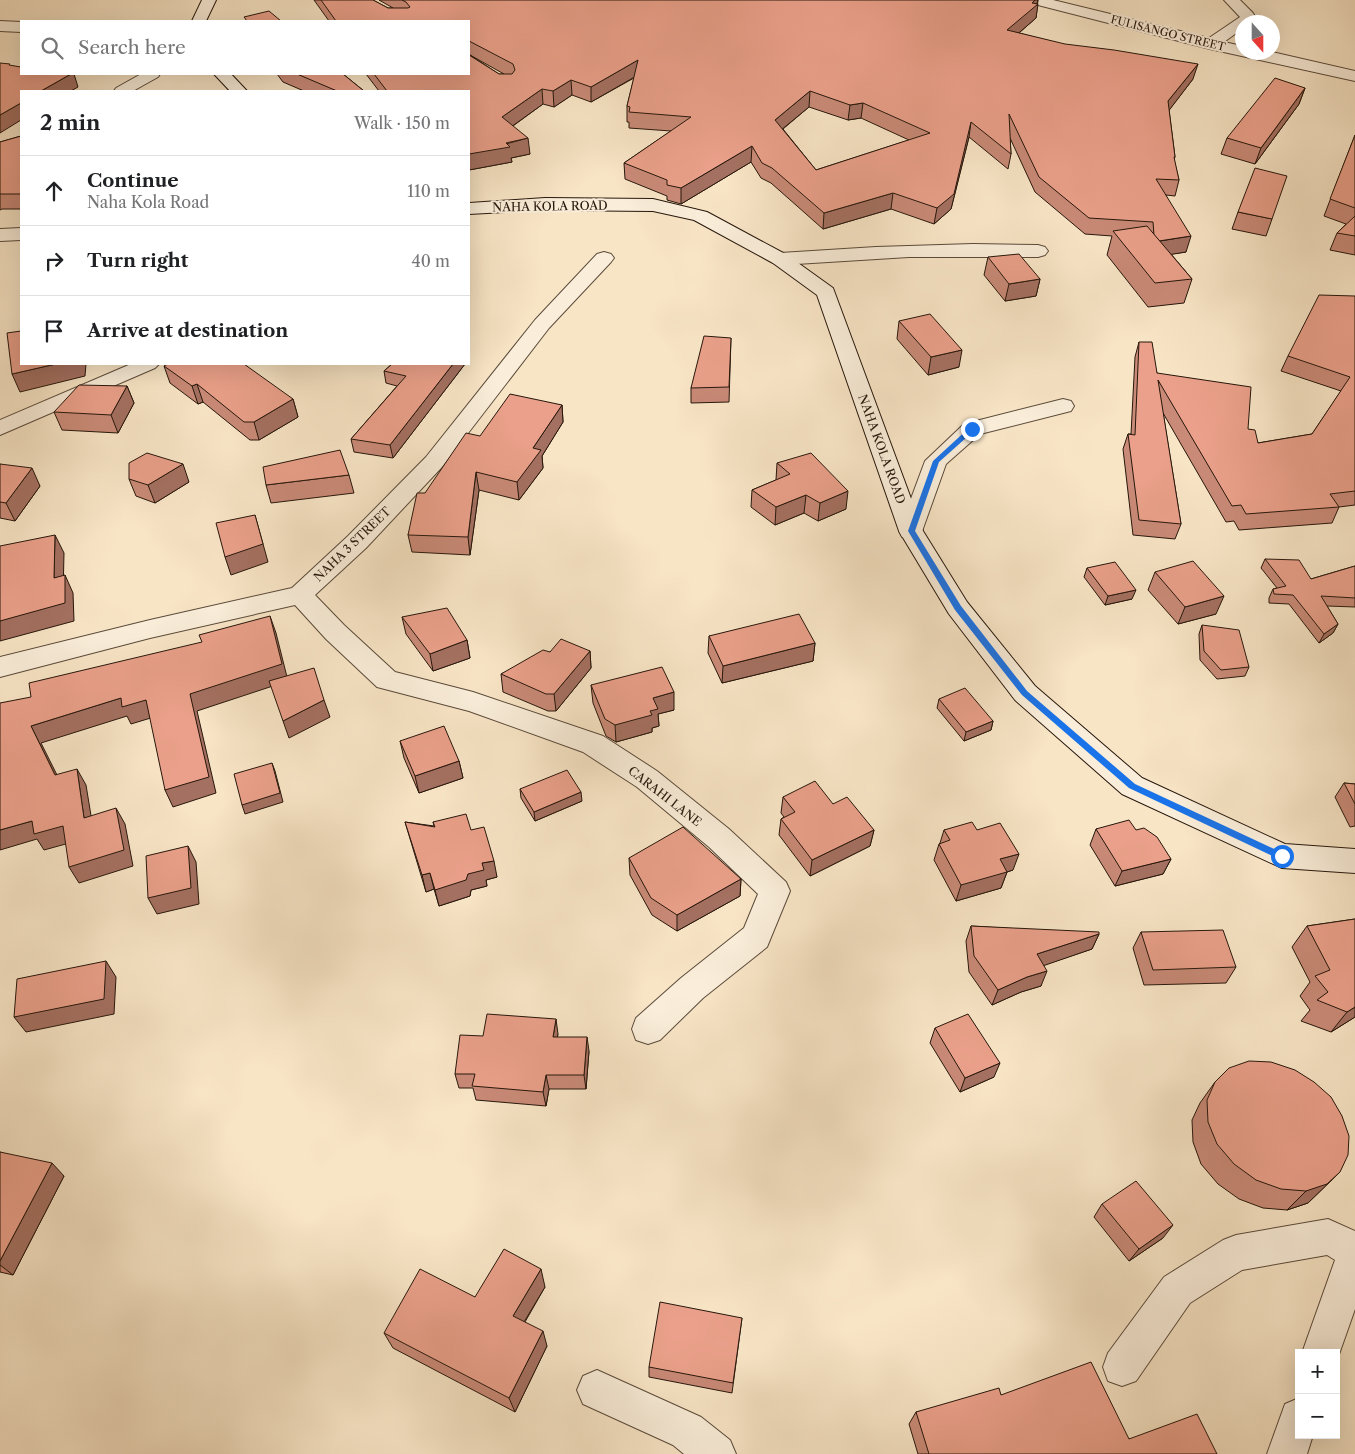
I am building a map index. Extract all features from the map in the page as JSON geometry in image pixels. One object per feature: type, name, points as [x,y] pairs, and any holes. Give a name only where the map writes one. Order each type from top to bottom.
[{"type":"street","points":[[199,20],[209,0]]},
{"type":"street","name":"FULISANGO STREET","points":[[1034,0],[1235,49]]},
{"type":"street","points":[[1232,0],[1247,15]]},
{"type":"street","points":[[0,26],[20,27]]},
{"type":"street","points":[[1210,44],[1235,28]]},
{"type":"street","points":[[1280,59],[1355,76]]},
{"type":"street","points":[[124,90],[150,75]]},
{"type":"street","points":[[223,75],[238,90]]},
{"type":"street","name":"NAHA KOLA ROAD","points":[[470,208],[545,204],[653,205],[700,216],[780,259],[826,292],[911,531],[958,608],[1025,693],[1132,786],[1282,856],[1355,861]]},
{"type":"street","points":[[0,235],[20,234]]},
{"type":"street","points":[[780,259],[899,250],[975,248],[1038,250]]},
{"type":"street","name":"NAHA 3 STREET","points":[[300,595],[357,542],[434,462],[542,324],[604,258]]},
{"type":"street","points":[[0,428],[146,365]]},
{"type":"street","points":[[911,531],[936,461],[972,429],[1062,406]]},
{"type":"street","points":[[0,667],[150,629],[300,595]]},
{"type":"street","name":"CARAHI LANE","points":[[300,595],[335,632],[386,680],[473,702],[593,744],[647,779],[719,838],[775,891],[756,937],[692,988],[648,1029]]},
{"type":"street","points":[[1122,1367],[1177,1290],[1236,1253],[1328,1237],[1355,1250]]},
{"type":"street","points":[[1322,1349],[1355,1255]]},
{"type":"street","points":[[596,1390],[687,1431],[716,1454]]},
{"type":"street","points":[[1287,1454],[1295,1430]]},
{"type":"building","points":[[321,0],[373,0],[388,8],[408,8],[410,7],[402,0],[1035,0],[1032,3],[1038,4],[1007,30],[1065,44],[1198,64],[1168,101],[1174,157],[1179,180],[1156,179],[1191,236],[1159,241],[1154,235],[1153,222],[1089,218],[1039,177],[1009,114],[1011,154],[971,122],[954,194],[937,208],[893,193],[824,213],[772,168],[762,163],[752,146],[681,188],[667,185],[667,180],[624,163],[691,117],[629,112],[630,107],[627,106],[638,60],[591,87],[571,80],[553,91],[542,89],[502,117],[528,138],[506,143],[510,147],[470,154],[470,90],[386,90],[375,75],[470,75],[470,56],[499,74],[512,74],[515,70],[513,64],[470,42],[470,20],[335,20]],"holes":[[[810,91],[850,105],[863,103],[930,133],[816,170],[775,120]]]},
{"type":"building","points":[[269,11],[280,20],[246,20],[244,17]]},
{"type":"building","points":[[0,63],[20,67],[20,75],[69,75],[43,90],[20,90],[20,104],[0,115]]},
{"type":"building","points":[[299,75],[344,75],[363,90],[335,90]]},
{"type":"building","points":[[1275,78],[1305,88],[1261,148],[1227,138]]},
{"type":"building","points":[[1355,135],[1355,208],[1330,199]]},
{"type":"building","points":[[20,136],[20,194],[0,194],[0,142]]},
{"type":"building","points":[[1255,168],[1287,176],[1272,219],[1238,212]]},
{"type":"building","points":[[1355,216],[1355,236],[1337,233]]},
{"type":"building","points":[[1147,226],[1192,279],[1155,283],[1113,231]]},
{"type":"building","points":[[1019,254],[1040,279],[1009,284],[988,257]]},
{"type":"building","points":[[1319,295],[1355,296],[1355,491],[1330,494],[1339,507],[1246,514],[1241,505],[1232,506],[1158,380],[1181,524],[1139,520],[1128,434],[1135,435],[1139,342],[1152,342],[1157,373],[1251,387],[1248,429],[1255,430],[1258,443],[1312,434],[1350,377],[1288,356]]},
{"type":"building","points":[[930,314],[962,350],[931,357],[899,321]]},
{"type":"building","points":[[20,331],[20,365],[52,365],[12,374],[7,333]]},
{"type":"building","points":[[704,336],[731,338],[729,387],[691,388]]},
{"type":"building","points":[[245,365],[293,399],[254,422],[244,422],[197,384],[192,386],[164,366]]},
{"type":"building","points":[[391,365],[452,365],[390,445],[351,439],[406,376],[384,371]]},
{"type":"building","points":[[79,385],[127,386],[111,415],[54,412]]},
{"type":"building","points":[[510,394],[562,405],[533,448],[541,450],[517,482],[476,472],[468,537],[408,535],[417,493],[425,493],[466,433],[480,436]]},
{"type":"building","points":[[340,450],[349,475],[266,485],[263,467]]},
{"type":"building","points":[[147,453],[183,464],[148,485],[129,479],[129,463]]},
{"type":"building","points":[[811,453],[848,491],[820,503],[806,495],[776,507],[752,490],[790,474],[777,463]]},
{"type":"building","points":[[0,464],[32,468],[6,503],[0,502]]},
{"type":"building","points":[[255,515],[263,544],[225,557],[216,523]]},
{"type":"building","points":[[55,535],[54,578],[65,575],[65,603],[0,621],[0,546]]},
{"type":"building","points":[[1265,559],[1299,560],[1311,579],[1355,566],[1355,598],[1321,596],[1338,624],[1324,634],[1293,595],[1274,594],[1273,589],[1286,586]]},
{"type":"building","points":[[1193,561],[1224,596],[1185,607],[1155,572]]},
{"type":"building","points":[[1115,562],[1136,590],[1108,596],[1087,568]]},
{"type":"building","points":[[447,608],[467,640],[430,654],[402,617]]},
{"type":"building","points":[[799,614],[815,643],[723,666],[709,636]]},
{"type":"building","points":[[270,616],[282,664],[190,694],[209,777],[165,790],[146,700],[122,707],[121,698],[31,726],[55,775],[77,769],[84,818],[116,808],[124,850],[69,867],[63,826],[34,834],[32,821],[0,830],[0,703],[31,697],[29,683],[202,642],[199,635]]},
{"type":"building","points":[[1202,625],[1239,630],[1249,667],[1221,670],[1204,651]]},
{"type":"building","points":[[561,639],[590,651],[554,694],[546,694],[501,674],[543,650],[550,652]]},
{"type":"building","points":[[662,667],[674,692],[653,698],[658,709],[650,711],[652,715],[615,725],[605,719],[591,685]]},
{"type":"building","points":[[314,668],[324,700],[283,721],[269,681]]},
{"type":"building","points":[[965,688],[993,721],[966,732],[939,699]]},
{"type":"building","points":[[444,726],[459,761],[415,776],[400,741]]},
{"type":"building","points":[[272,763],[280,793],[242,805],[234,774]]},
{"type":"building","points":[[567,770],[581,792],[534,812],[520,789]]},
{"type":"building","points":[[815,781],[833,804],[847,797],[874,830],[812,860],[781,819],[795,812],[783,797]]},
{"type":"building","points":[[1344,783],[1355,784],[1355,804]]},
{"type":"building","points":[[466,814],[471,830],[484,827],[494,861],[482,863],[484,870],[468,874],[466,880],[435,890],[430,873],[422,875],[405,822],[435,827],[433,822]]},
{"type":"building","points":[[1129,820],[1136,830],[1144,828],[1157,837],[1171,859],[1122,871],[1096,829]]},
{"type":"building","points":[[972,822],[977,830],[1000,823],[1019,854],[1000,859],[1007,872],[961,885],[939,844],[950,840],[944,830]]},
{"type":"building","points":[[683,827],[741,879],[677,915],[651,898],[629,858]]},
{"type":"building","points":[[188,846],[191,888],[148,898],[146,856]]},
{"type":"building","points":[[1355,919],[1355,1007],[1347,1012],[1317,1000],[1328,992],[1315,976],[1330,970],[1307,926]]},
{"type":"building","points":[[971,926],[1099,932],[1099,934],[1037,954],[1047,971],[1027,977],[998,990],[974,956]]},
{"type":"building","points":[[1223,930],[1236,967],[1153,970],[1141,932]]},
{"type":"building","points":[[106,961],[104,999],[14,1017],[17,979]]},
{"type":"building","points":[[487,1014],[556,1019],[553,1037],[587,1037],[584,1075],[546,1075],[543,1092],[472,1086],[475,1074],[455,1074],[460,1035],[483,1036]]},
{"type":"building","points":[[968,1014],[1000,1063],[965,1078],[935,1028]]},
{"type":"building","points":[[1249,1061],[1271,1062],[1295,1070],[1314,1082],[1331,1097],[1342,1116],[1349,1136],[1348,1155],[1340,1172],[1327,1184],[1306,1191],[1281,1189],[1256,1180],[1234,1164],[1217,1144],[1208,1122],[1207,1100],[1215,1082],[1229,1068]]},
{"type":"building","points":[[0,1152],[52,1163],[0,1261]]},
{"type":"building","points":[[1136,1181],[1173,1225],[1139,1249],[1102,1204]]},
{"type":"building","points":[[504,1249],[541,1269],[513,1316],[543,1331],[509,1398],[384,1333],[420,1269],[475,1297]]},
{"type":"building","points":[[660,1302],[742,1318],[733,1383],[649,1367]]},
{"type":"building","points":[[1091,1362],[1129,1439],[1197,1414],[1217,1454],[929,1454],[916,1412],[999,1388],[1001,1395]]},
{"type":"route","points":[[972,429],[936,461],[911,531],[958,608],[1025,693],[1132,786],[1282,856]]}]
